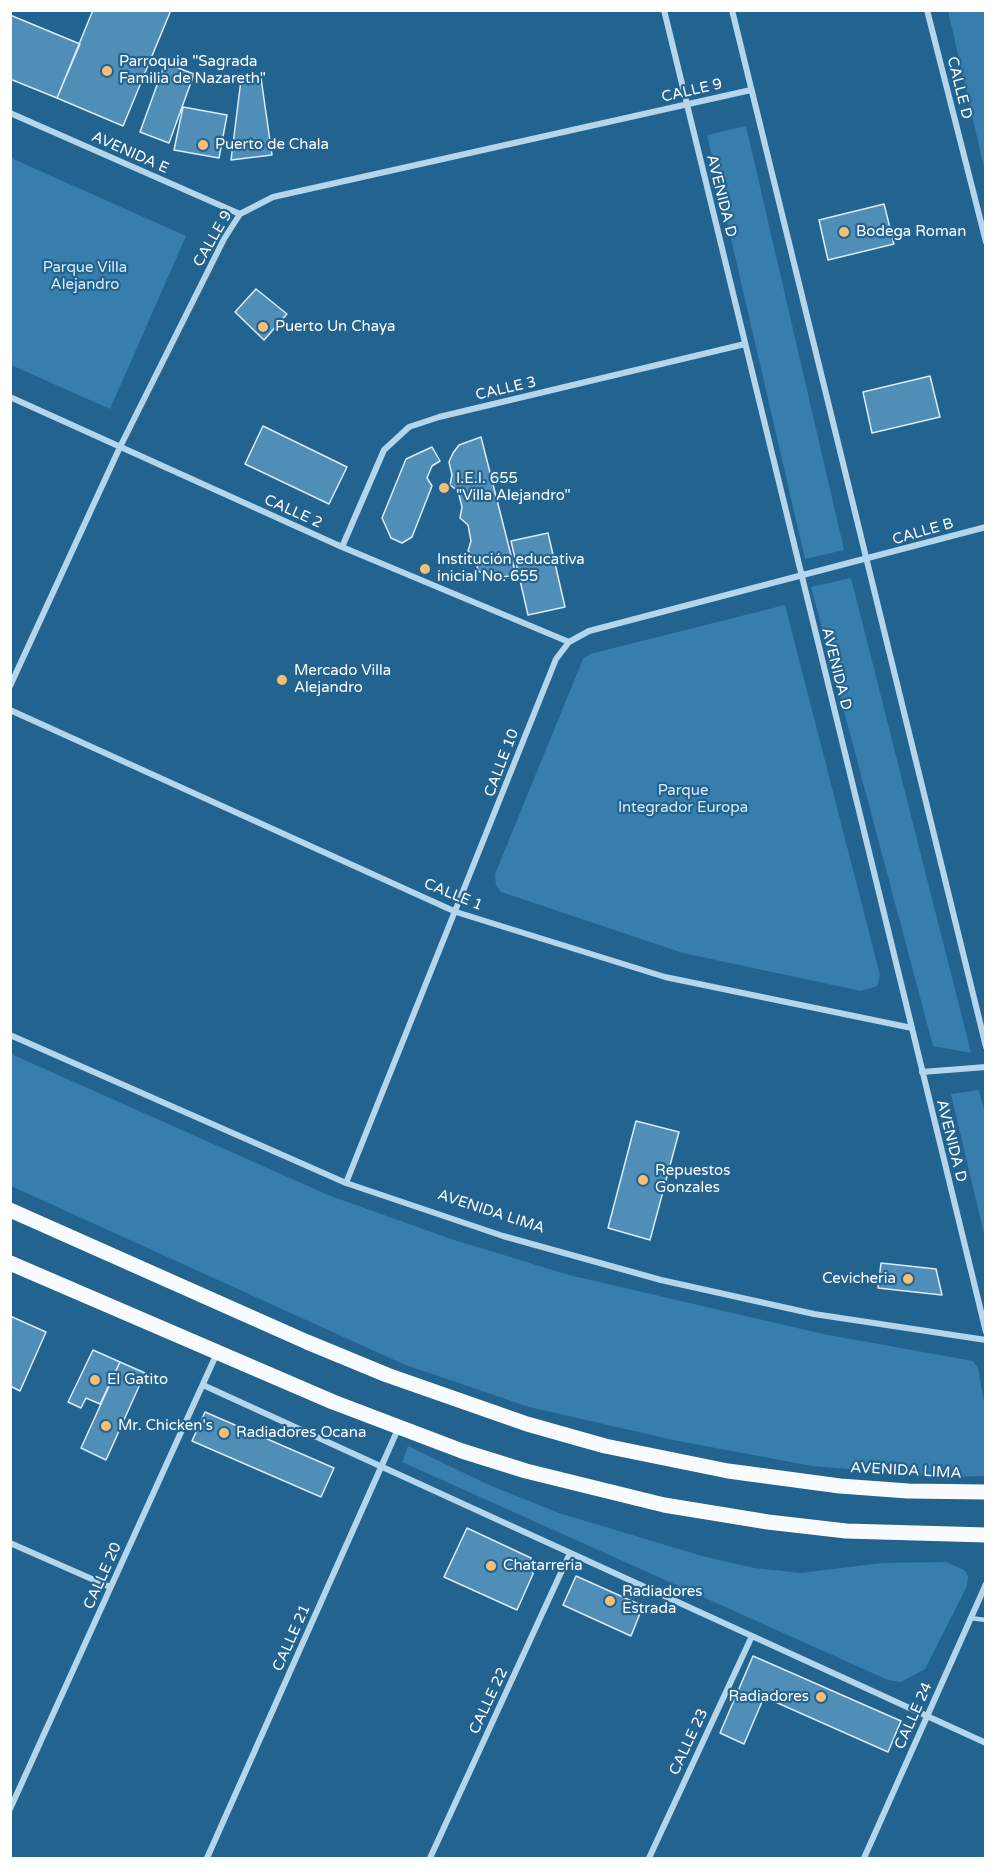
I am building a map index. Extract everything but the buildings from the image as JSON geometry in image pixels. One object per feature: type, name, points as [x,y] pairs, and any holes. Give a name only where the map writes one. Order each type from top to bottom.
[{"type":"main road","name":"AVENIDA LIMA","points":[[10,1210],[307,1342],[397,1379],[527,1424],[682,1464],[774,1478],[908,1491],[986,1492]]},
{"type":"main road","points":[[10,1263],[399,1428],[526,1471],[594,1490],[695,1510],[846,1531],[986,1535]]},
{"type":"street","name":"AVENIDA D","points":[[664,10],[986,1332]]},
{"type":"street","points":[[732,10],[986,1047]]},
{"type":"street","name":"CALLE D","points":[[927,10],[986,242]]},
{"type":"street","name":"CALLE 9","points":[[10,686],[120,447],[224,240],[240,214],[273,196],[752,90]]},
{"type":"street","name":"AVENIDA E","points":[[10,113],[240,214]]},
{"type":"street","name":"CALLE 3","points":[[342,546],[384,450],[409,428],[439,417],[745,344]]},
{"type":"street","name":"CALLE 2","points":[[10,397],[342,546],[569,642]]},
{"type":"street","name":"CALLE B","points":[[867,560],[986,528]]},
{"type":"street","points":[[569,642],[589,631],[867,560]]},
{"type":"street","name":"CALLE 10","points":[[346,1183],[556,659],[569,642]]},
{"type":"street","name":"CALLE 1","points":[[10,710],[456,912],[665,977],[912,1028]]},
{"type":"street","name":"AVENIDA LIMA","points":[[10,1035],[346,1183],[503,1236],[661,1280],[814,1314],[986,1340]]},
{"type":"street","points":[[922,1072],[986,1067]]},
{"type":"street","name":"CALLE 20","points":[[10,1809],[217,1352]]},
{"type":"street","points":[[203,1385],[986,1743]]},
{"type":"street","name":"CALLE 21","points":[[207,1858],[399,1428]]},
{"type":"street","points":[[10,1543],[110,1587]]},
{"type":"street","name":"CALLE 22","points":[[430,1858],[570,1553]]},
{"type":"street","name":"CALLE 24","points":[[864,1858],[986,1584]]},
{"type":"street","name":"CALLE 23","points":[[648,1858],[752,1636]]},
{"type":"lane","points":[[970,1618],[986,1620]]},
{"type":"green space","points":[[948,11],[985,11],[985,172]]},
{"type":"green space","points":[[746,126],[844,550],[805,559],[707,135]]},
{"type":"green space","name":"Parque Villa Alejandro","points":[[11,158],[186,236],[110,409],[11,365]]},
{"type":"green space","points":[[851,578],[971,1053],[933,1046],[811,587]]},
{"type":"green space","name":"Parque Integrador Europa","points":[[785,605],[880,975],[877,986],[861,991],[683,953],[501,892],[496,885],[495,874],[583,659],[590,654]]},
{"type":"green space","points":[[11,1054],[328,1195],[451,1239],[569,1275],[823,1334],[973,1361],[978,1368],[985,1408],[985,1476],[940,1477],[812,1466],[678,1441],[529,1407],[403,1364],[11,1186]]},
{"type":"green space","points":[[979,1090],[986,1118],[985,1238],[951,1094]]},
{"type":"green space","points":[[408,1446],[489,1485],[559,1513],[702,1556],[754,1568],[801,1573],[882,1563],[946,1562],[964,1570],[968,1576],[967,1586],[925,1669],[901,1682],[888,1680],[402,1462]]},
{"type":"place","name":"Parroquia \"Sagrada Familia de Nazareth\"","points":[[107,71]]},
{"type":"place","name":"Puerto de Chala","points":[[203,145]]},
{"type":"place","name":"Bodega Roman","points":[[844,232]]},
{"type":"place","name":"Puerto Un Chaya","points":[[263,327]]},
{"type":"place","name":"I.E.I. 655 \"Villa Alejandro\"","points":[[444,488]]},
{"type":"place","name":"Institución educativa inicial No. 655","points":[[425,569]]},
{"type":"place","name":"Mercado Villa Alejandro","points":[[282,680]]},
{"type":"place","name":"Repuestos Gonzales","points":[[643,1180]]},
{"type":"place","name":"Cevicheria","points":[[908,1279]]},
{"type":"place","name":"El Gatito","points":[[95,1380]]},
{"type":"place","name":"Mr. Chicken's","points":[[106,1426]]},
{"type":"place","name":"Radiadores Ocana","points":[[224,1433]]},
{"type":"place","name":"Chatarreria","points":[[491,1566]]},
{"type":"place","name":"Radiadores Estrada","points":[[610,1601]]},
{"type":"place","name":"Radiadores","points":[[821,1697]]}]
